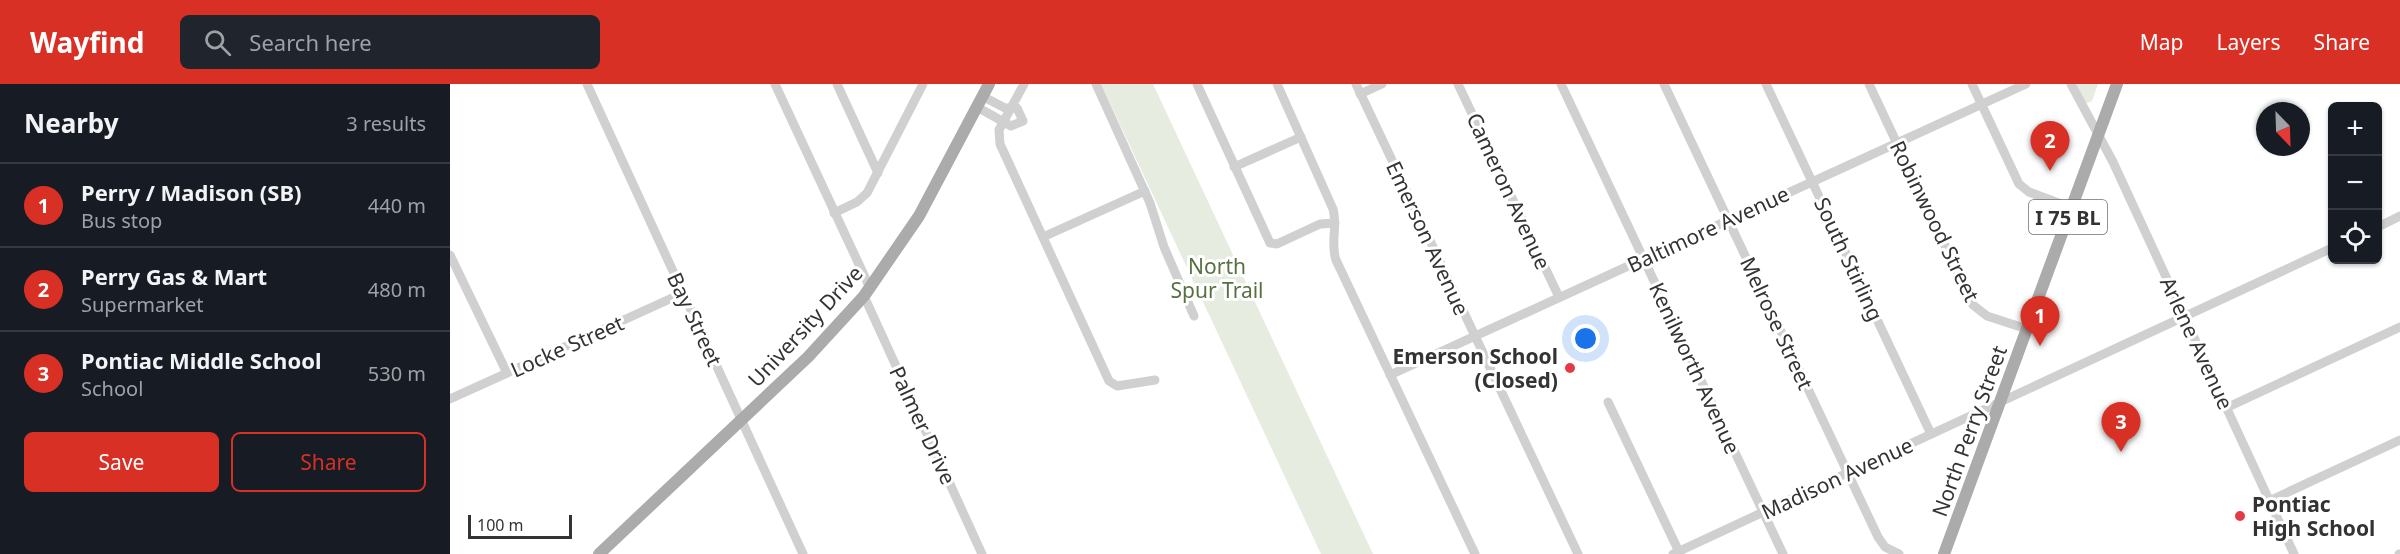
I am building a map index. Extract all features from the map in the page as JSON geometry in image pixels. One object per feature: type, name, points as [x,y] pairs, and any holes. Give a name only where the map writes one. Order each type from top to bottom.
[{"type":"main road","name":"University Drive","points":[[600,554],[821,344],[867,292],[919,216],[988,84]]},
{"type":"main road","name":"North Perry Street","points":[[1944,554],[2117,84]]},
{"type":"street","name":"Bay Street","points":[[587,84],[803,554]]},
{"type":"street","points":[[776,86],[786,84]]},
{"type":"street","points":[[837,84],[878,173]]},
{"type":"street","points":[[834,213],[862,199],[924,84]]},
{"type":"street","points":[[1024,84],[999,131],[999,142],[1110,383],[1117,386],[1155,380]]},
{"type":"street","points":[[1096,84],[1145,191],[1164,247],[1194,316]]},
{"type":"street","points":[[1276,84],[1332,204],[1335,223],[1332,244],[1334,256],[1475,554]]},
{"type":"street","name":"Emerson Avenue","points":[[1356,84],[1578,554]]},
{"type":"street","points":[[1360,94],[1382,84]]},
{"type":"street","name":"Cameron Avenue","points":[[1458,84],[1559,297]]},
{"type":"street","name":"Kenilworth Avenue","points":[[1561,84],[1783,554]]},
{"type":"street","name":"Melrose Street","points":[[1664,84],[1880,540],[1888,549],[1899,554]]},
{"type":"street","name":"South Stirling","points":[[1766,84],[1931,434]]},
{"type":"street","name":"Robinwood Street","points":[[1869,84],[1973,305],[1987,316],[2027,329]]},
{"type":"street","points":[[1972,84],[2019,184],[2032,193],[2072,208]]},
{"type":"street","name":"Baltimore Avenue","points":[[1390,375],[2026,84]]},
{"type":"street","name":"Arlene Avenue","points":[[2071,84],[2084,112],[2099,133],[2294,554]]},
{"type":"street","points":[[1199,85],[1234,167],[1271,243],[1277,244],[1320,225],[1335,223]]},
{"type":"street","name":"Palmer Drive","points":[[776,86],[834,213],[982,554]]},
{"type":"street","points":[[980,101],[1019,110],[1023,121],[1014,126],[1004,121],[980,101]]},
{"type":"street","points":[[1234,167],[1301,137]]},
{"type":"street","points":[[1043,237],[1145,191]]},
{"type":"street","points":[[2382,224],[2400,216]]},
{"type":"street","name":"Madison Avenue","points":[[1678,553],[2328,250]]},
{"type":"street","points":[[450,255],[507,373]]},
{"type":"street","name":"Locke Street","points":[[450,399],[683,293]]},
{"type":"street","points":[[2226,408],[2400,327]]},
{"type":"street","points":[[1608,402],[1678,553]]},
{"type":"street","points":[[2269,501],[2400,440]]},
{"type":"green space","name":"North Spur Trail","points":[[1101,84],[1153,84],[1373,554],[1321,554]]},
{"type":"green space","points":[[2076,84],[2098,84],[2092,101],[2085,104]]},
{"type":"place","name":"Perry Gas & Mart","points":[[2050,171]]},
{"type":"place","name":"Perry / Madison (SB)","points":[[2040,346]]},
{"type":"place","name":"Emerson School (Closed)","points":[[1570,368]]},
{"type":"place","name":"Pontiac Middle School","points":[[2121,452]]},
{"type":"place","name":"Pontiac High School","points":[[2240,516]]}]
